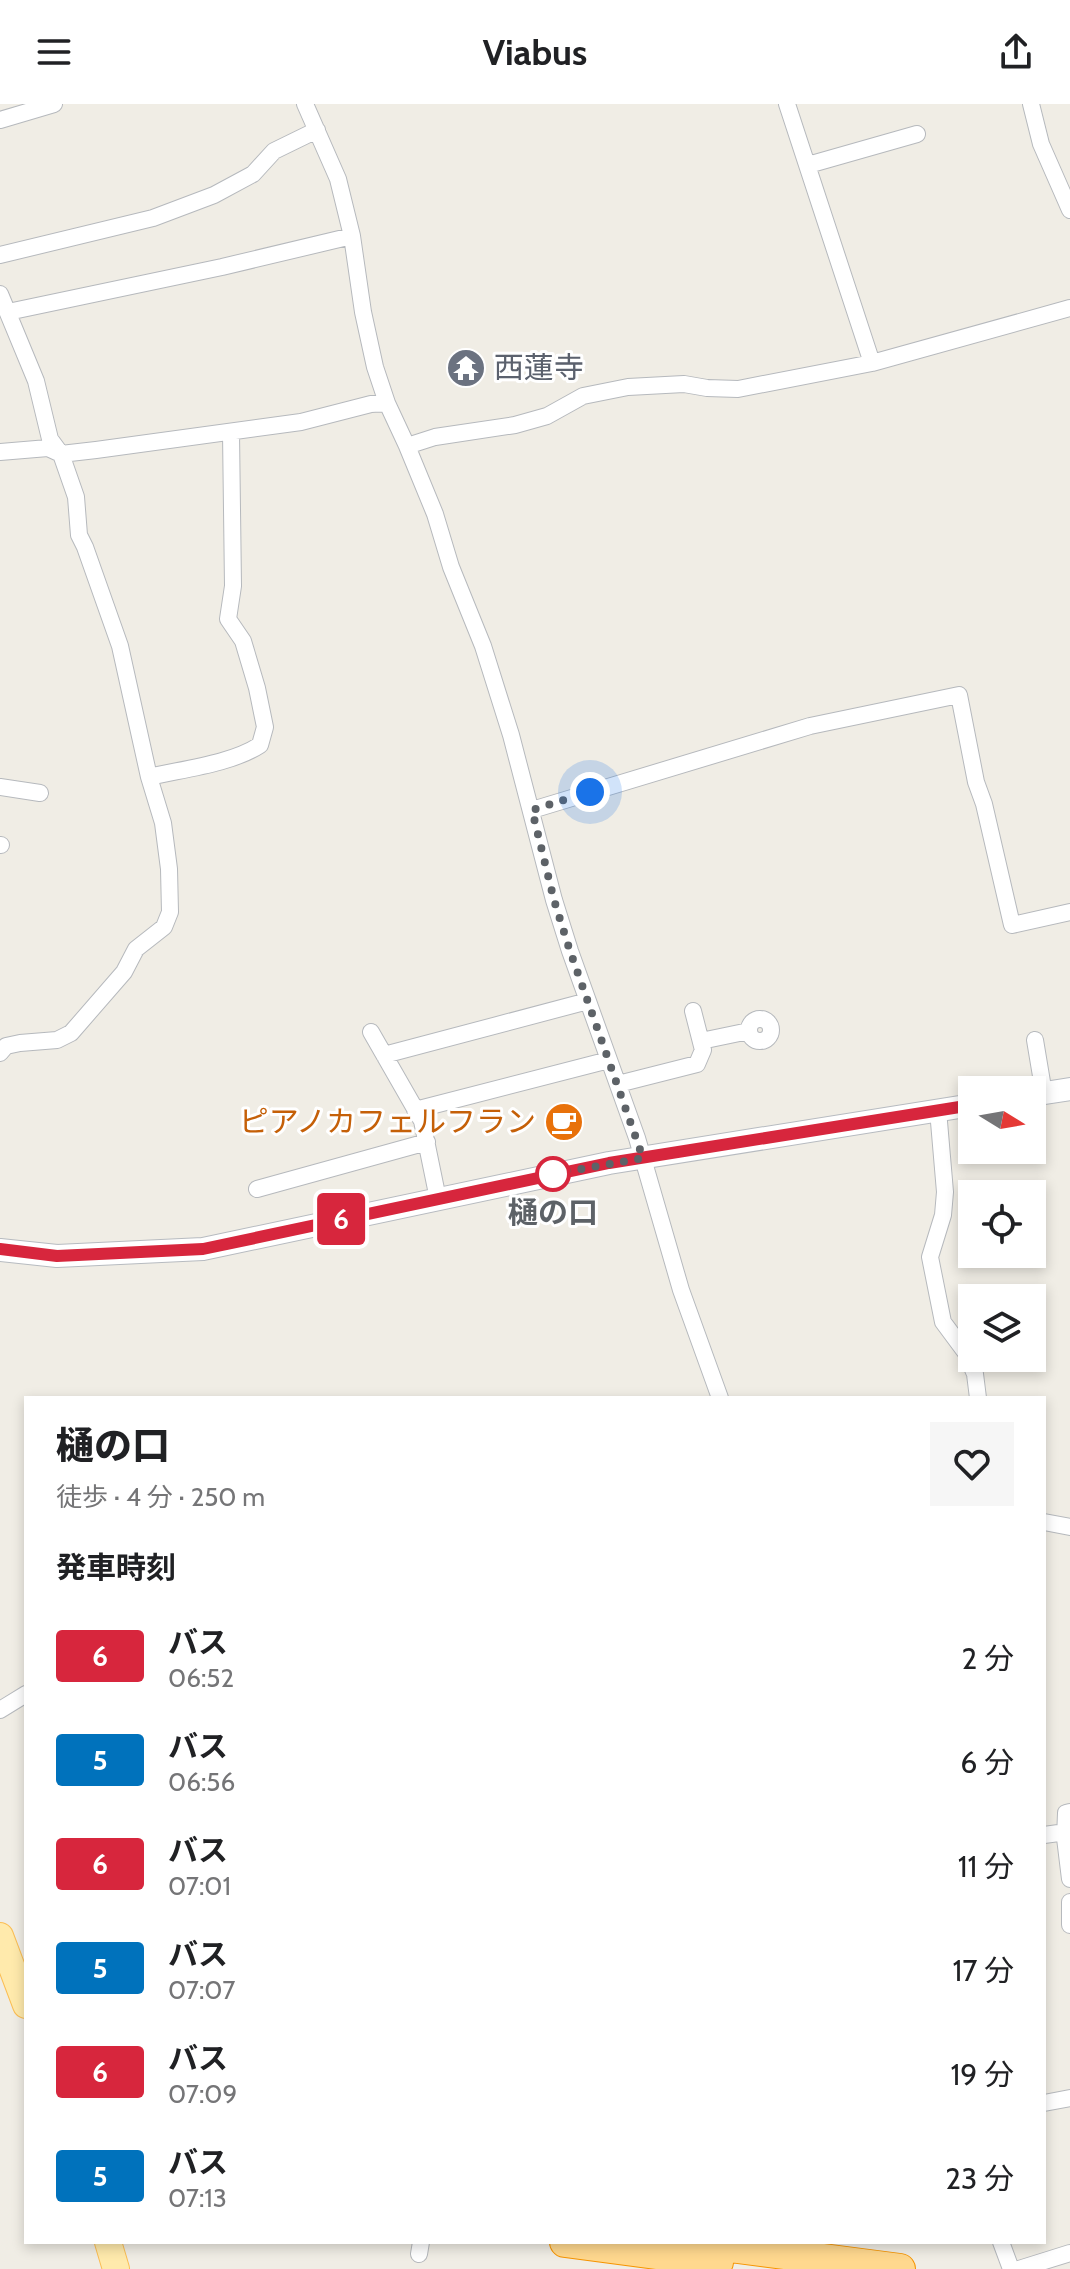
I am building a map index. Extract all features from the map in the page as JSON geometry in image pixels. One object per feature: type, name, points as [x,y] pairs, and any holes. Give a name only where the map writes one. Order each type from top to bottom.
[{"type":"highway","points":[[580,2244],[771,2269]]},
{"type":"highway","points":[[707,2244],[900,2269]]},
{"type":"main road","points":[[0,1936],[24,2000]]},
{"type":"main road","points":[[109,2244],[116,2269]]},
{"type":"street","points":[[0,120],[54,104]]},
{"type":"street","points":[[305,104],[338,179],[352,236],[375,367],[387,403],[435,514],[451,567],[483,646],[532,810],[554,900],[643,1158],[681,1290],[719,1396]]},
{"type":"street","points":[[787,104],[872,363]]},
{"type":"street","points":[[1031,104],[1041,144],[1070,210]]},
{"type":"street","points":[[0,255],[153,218],[214,195],[253,174],[274,151],[317,130]]},
{"type":"street","points":[[808,165],[917,134]]},
{"type":"street","points":[[8,312],[352,236]]},
{"type":"street","points":[[0,294],[36,381],[50,439],[61,454],[76,497],[79,535],[120,646],[149,777],[163,823],[170,903],[164,927],[136,949],[124,972],[71,1033],[57,1040],[6,1046],[0,1053]]},
{"type":"street","points":[[407,446],[435,437],[515,425],[547,416],[583,396],[628,387],[684,384],[738,389],[872,363],[1070,308]]},
{"type":"street","points":[[0,452],[48,448],[61,454],[231,433],[301,422],[371,404],[387,403]]},
{"type":"street","points":[[149,777],[251,751],[260,745],[265,727],[243,641],[228,619],[233,586],[231,433]]},
{"type":"street","points":[[532,810],[810,726],[959,695],[976,782],[1012,925],[1070,912]]},
{"type":"street","points":[[0,787],[40,793]]},
{"type":"street","points":[[384,1055],[588,1001]]},
{"type":"street","points":[[618,1084],[697,1064],[703,1050],[693,1011]]},
{"type":"street","points":[[701,1041],[749,1031]]},
{"type":"street","points":[[371,1032],[422,1121],[438,1199]]},
{"type":"street","points":[[1035,1040],[1037,1076]]},
{"type":"street","points":[[415,1110],[609,1060]]},
{"type":"street","points":[[1046,1093],[1070,1089]]},
{"type":"street","points":[[0,1250],[57,1256],[203,1249],[554,1173],[958,1107]]},
{"type":"street","points":[[938,1110],[945,1192],[943,1215],[930,1257],[943,1322],[966,1353],[975,1374],[978,1396]]},
{"type":"street","points":[[257,1189],[427,1142]]},
{"type":"street","points":[[1046,1522],[1070,1527]]},
{"type":"street","points":[[0,1710],[24,1695]]},
{"type":"street","points":[[1070,1812],[1066,1813],[1070,1879]]},
{"type":"street","points":[[1046,1835],[1066,1832]]},
{"type":"street","points":[[1070,1902],[1070,1925]]},
{"type":"street","points":[[1046,2103],[1070,2098]]},
{"type":"street","points":[[1002,2244],[1011,2269]]},
{"type":"street","points":[[1019,2269],[1070,2253]]},
{"type":"bus line","name":"6","points":[[0,1249],[57,1256],[203,1249],[609,1163],[958,1107]]},
{"type":"place","name":"西蓮寺","points":[[466,368]]},
{"type":"place","name":"ピアノカフェルフラン","points":[[564,1122]]},
{"type":"place","name":"樋の口","points":[[553,1174]]},
{"type":"route","points":[[553,1174],[643,1158],[570,951],[532,810],[590,792]]}]
